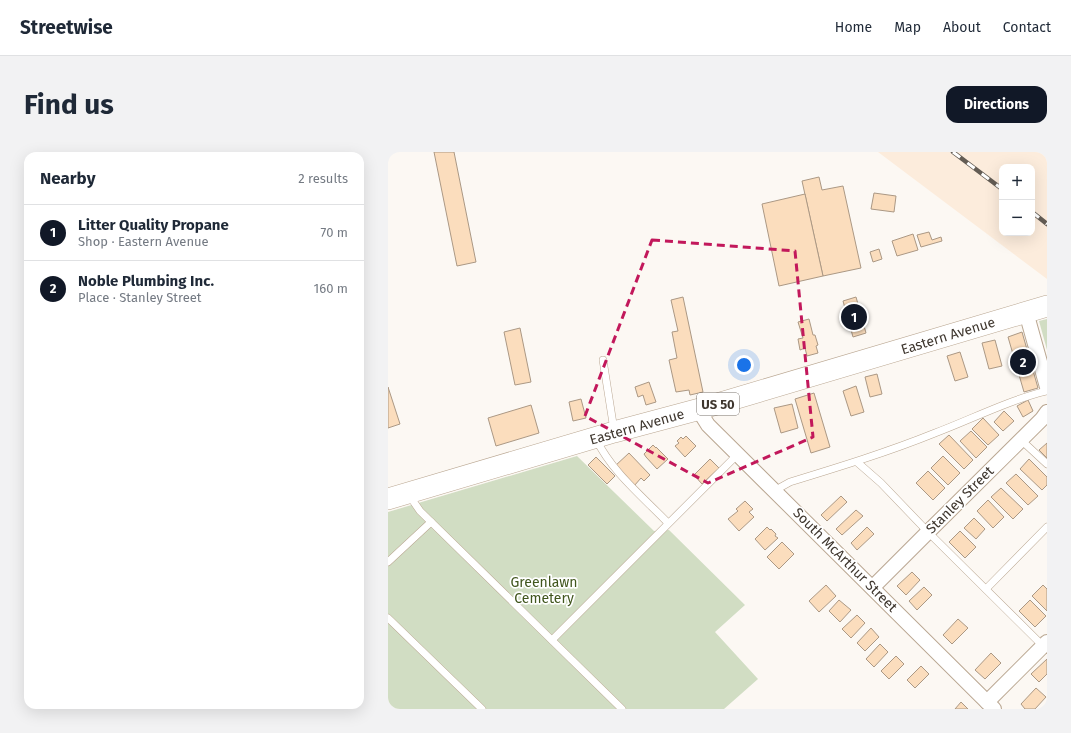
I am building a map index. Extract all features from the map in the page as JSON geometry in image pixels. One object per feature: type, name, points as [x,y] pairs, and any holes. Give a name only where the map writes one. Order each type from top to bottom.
[{"type":"main road","name":"Eastern Avenue","points":[[388,499],[605,435],[700,409],[1047,306]]},
{"type":"street","points":[[1026,312],[1047,387]]},
{"type":"street","name":"South McArthur Street","points":[[700,409],[708,425],[990,706]]},
{"type":"street","name":"Stanley Street","points":[[873,588],[1020,439],[1042,419],[1047,412]]},
{"type":"street","points":[[990,706],[1046,646]]},
{"type":"lane","points":[[603,360],[605,435],[601,449],[614,467],[668,523]]},
{"type":"lane","points":[[776,492],[790,482],[857,462],[934,434],[1028,396],[1047,391]]},
{"type":"lane","points":[[1020,439],[1047,464]]},
{"type":"lane","points":[[552,640],[738,454]]},
{"type":"lane","points":[[857,462],[881,483],[928,532],[1046,646]]},
{"type":"lane","points":[[408,493],[420,511],[622,709]]},
{"type":"lane","points":[[388,562],[431,522]]},
{"type":"lane","points":[[986,589],[1047,528]]},
{"type":"lane","points":[[388,618],[482,709]]},
{"type":"highlighted area","points":[[652,240],[795,251],[813,437],[708,483],[585,416]]},
{"type":"shaded area","points":[[878,152],[1047,152],[1047,279]]},
{"type":"green space","points":[[1047,319],[1047,350],[1039,321]]},
{"type":"green space","name":"Greenlawn Cemetery","points":[[577,456],[654,531],[669,530],[745,605],[715,632],[758,679],[724,709],[388,709],[388,512]]},
{"type":"building","points":[[434,152],[454,152],[476,262],[457,266]]},
{"type":"building","points":[[819,177],[822,190],[843,186],[861,268],[823,276],[802,181]]},
{"type":"building","points":[[874,193],[896,196],[894,212],[871,209]]},
{"type":"building","points":[[805,194],[823,276],[779,286],[762,204]]},
{"type":"building","points":[[929,232],[932,240],[941,237],[942,241],[921,247],[917,235]]},
{"type":"building","points":[[913,234],[918,250],[897,256],[892,241]]},
{"type":"building","points":[[879,249],[882,259],[873,262],[870,252]]},
{"type":"building","points":[[683,297],[703,392],[690,395],[689,390],[676,392],[669,360],[677,358],[672,332],[678,331],[671,300]]},
{"type":"building","points":[[856,297],[866,333],[853,337],[843,301]]},
{"type":"building","points":[[809,319],[813,335],[815,335],[818,345],[816,346],[818,353],[807,356],[805,348],[800,350],[798,339],[803,338],[798,322]]},
{"type":"building","points":[[520,328],[531,382],[515,385],[504,332]]},
{"type":"building","points":[[1022,332],[1038,388],[1024,392],[1008,337]]},
{"type":"building","points":[[995,340],[1002,366],[989,369],[982,343]]},
{"type":"building","points":[[960,352],[968,377],[955,381],[947,356]]},
{"type":"building","points":[[877,374],[882,394],[870,397],[865,377]]},
{"type":"building","points":[[649,382],[656,402],[646,405],[643,395],[638,397],[635,387]]},
{"type":"building","points":[[856,386],[864,412],[851,416],[843,391]]},
{"type":"building","points":[[388,387],[400,424],[388,428]]},
{"type":"building","points":[[814,393],[830,447],[811,453],[795,399]]},
{"type":"building","points":[[581,399],[586,418],[573,421],[569,402]]},
{"type":"building","points":[[1028,400],[1033,411],[1023,417],[1017,406]]},
{"type":"building","points":[[792,404],[798,428],[781,433],[774,408]]},
{"type":"building","points":[[531,405],[539,433],[496,446],[488,418]]},
{"type":"building","points":[[1004,411],[1014,421],[1003,431],[994,422]]},
{"type":"building","points":[[983,418],[999,435],[988,445],[972,429]]},
{"type":"building","points":[[971,431],[987,447],[976,458],[960,441]]},
{"type":"building","points":[[949,435],[973,460],[964,469],[939,444]]},
{"type":"building","points":[[686,436],[696,446],[685,457],[675,446],[679,443],[677,441],[681,437],[683,439]]},
{"type":"building","points":[[1047,443],[1047,458],[1039,450]]},
{"type":"building","points":[[653,445],[668,459],[657,469],[644,454]]},
{"type":"building","points":[[629,453],[650,475],[644,481],[641,478],[634,486],[615,466]]},
{"type":"building","points":[[943,456],[960,473],[948,485],[931,468]]},
{"type":"building","points":[[596,457],[615,476],[607,484],[588,465]]},
{"type":"building","points":[[710,459],[719,468],[702,484],[694,475]]},
{"type":"building","points":[[1029,459],[1047,477],[1047,485],[1042,490],[1020,469]]},
{"type":"building","points":[[928,471],[945,488],[933,500],[916,483]]},
{"type":"building","points":[[1016,474],[1038,496],[1028,505],[1006,483]]},
{"type":"building","points":[[1001,488],[1023,509],[1013,519],[991,497]]},
{"type":"building","points":[[841,496],[847,502],[827,521],[821,515]]},
{"type":"building","points":[[988,500],[1004,517],[993,528],[977,511]]},
{"type":"building","points":[[745,501],[753,509],[749,512],[754,517],[739,531],[728,519],[738,511],[736,509]]},
{"type":"building","points":[[856,510],[863,516],[842,535],[836,529]]},
{"type":"building","points":[[974,518],[985,529],[976,539],[964,528]]},
{"type":"building","points":[[767,527],[776,534],[775,536],[778,538],[765,550],[755,539]]},
{"type":"building","points":[[867,527],[874,534],[857,550],[851,543]]},
{"type":"building","points":[[960,531],[976,547],[965,558],[949,542]]},
{"type":"building","points":[[782,542],[794,554],[779,569],[767,557]]},
{"type":"building","points":[[912,572],[920,580],[906,595],[897,586]]},
{"type":"building","points":[[826,585],[836,596],[819,612],[809,601]]},
{"type":"building","points":[[1043,585],[1047,589],[1047,611],[1032,596]]},
{"type":"building","points":[[924,587],[932,595],[917,610],[909,601]]},
{"type":"building","points":[[839,600],[851,610],[840,622],[829,611]]},
{"type":"building","points":[[1030,600],[1046,616],[1035,627],[1019,611]]},
{"type":"building","points":[[857,615],[865,623],[851,638],[842,629]]},
{"type":"building","points":[[958,619],[968,628],[952,644],[943,635]]},
{"type":"building","points":[[871,628],[879,637],[865,651],[857,643]]},
{"type":"building","points":[[880,644],[888,652],[874,667],[866,659]]},
{"type":"building","points":[[991,653],[1001,663],[985,679],[975,670]]},
{"type":"building","points":[[896,656],[904,664],[889,679],[881,671]]},
{"type":"building","points":[[1047,659],[1047,674],[1039,682],[1031,674]]},
{"type":"building","points":[[921,666],[929,674],[915,688],[907,680]]},
{"type":"building","points":[[1036,688],[1046,697],[1035,709],[1025,709],[1021,704]]},
{"type":"building","points":[[961,702],[968,709],[955,709]]},
{"type":"railway","points":[[953,152],[999,187]]},
{"type":"railway","points":[[1035,214],[1047,224]]},
{"type":"place","name":"Litter Quality Propane","points":[[854,317]]},
{"type":"place","name":"Noble Plumbing Inc.","points":[[1023,362]]}]
